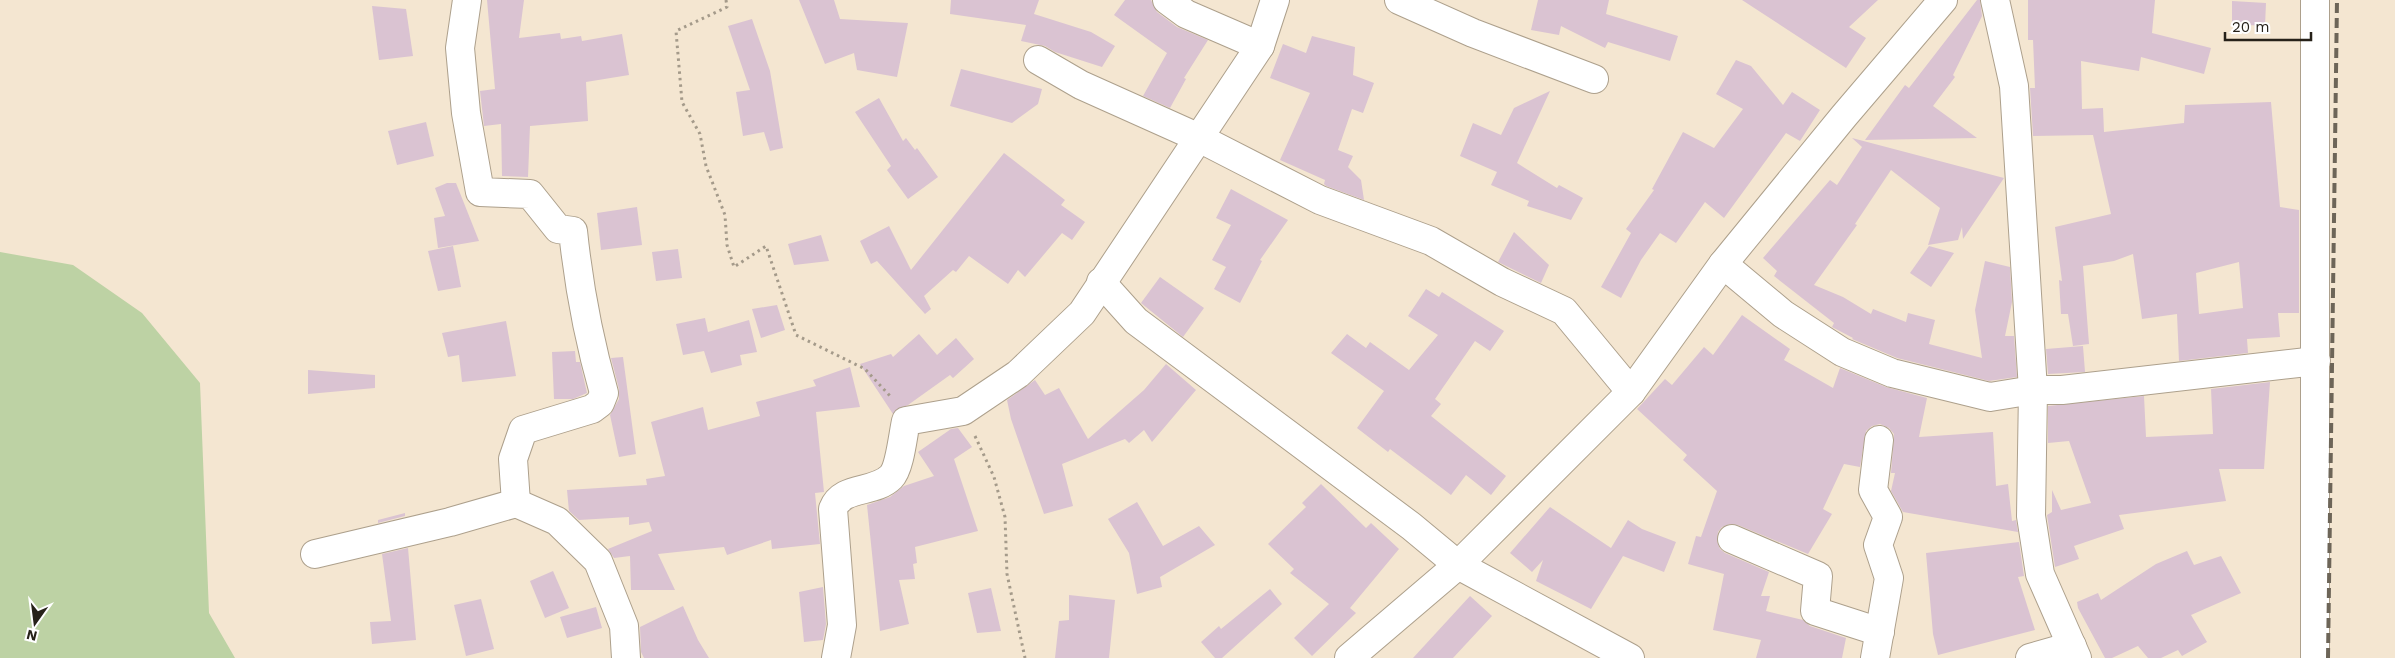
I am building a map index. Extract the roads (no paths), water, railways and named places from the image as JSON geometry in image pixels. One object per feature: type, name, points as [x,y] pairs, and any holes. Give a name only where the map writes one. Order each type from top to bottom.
[{"type":"street","points":[[467,0],[460,48],[466,113],[480,192],[530,194],[558,229],[573,231],[579,292],[590,344],[604,394],[600,403],[592,410],[523,430],[513,459],[516,503]]},
{"type":"street","points":[[1168,0],[1186,14],[1260,46]]},
{"type":"street","points":[[836,658],[842,625],[833,509],[840,496],[879,484],[891,477],[896,470],[906,421],[963,411],[1018,374],[1082,313],[1197,137],[1260,46],[1275,0]]},
{"type":"street","points":[[1399,0],[1473,33],[1594,79]]},
{"type":"street","points":[[1350,658],[1458,565],[1632,392],[1723,264],[1844,116],[1943,0]]},
{"type":"street","points":[[1995,0],[2014,86],[2032,390],[2031,516],[2040,574],[2074,652],[2030,658]]},
{"type":"street","points":[[2315,0],[2315,658]]},
{"type":"street","points":[[1038,60],[1081,85],[1197,137],[1320,200],[1431,241],[1502,282],[1564,311],[1632,392]]},
{"type":"street","points":[[1723,264],[1783,314],[1842,352],[1892,373],[1990,397],[2032,390],[2062,390],[2316,360]]},
{"type":"street","points":[[1101,282],[1136,321],[1411,526],[1458,565],[1630,658]]},
{"type":"street","points":[[1732,539],[1818,576],[1815,611],[1878,645],[1889,578],[1878,545],[1888,517],[1873,490],[1879,440]]},
{"type":"street","points":[[315,554],[450,522],[516,503],[557,521],[598,561],[624,626],[626,658]]},
{"type":"railway","points":[[2328,658],[2337,0]]}]
